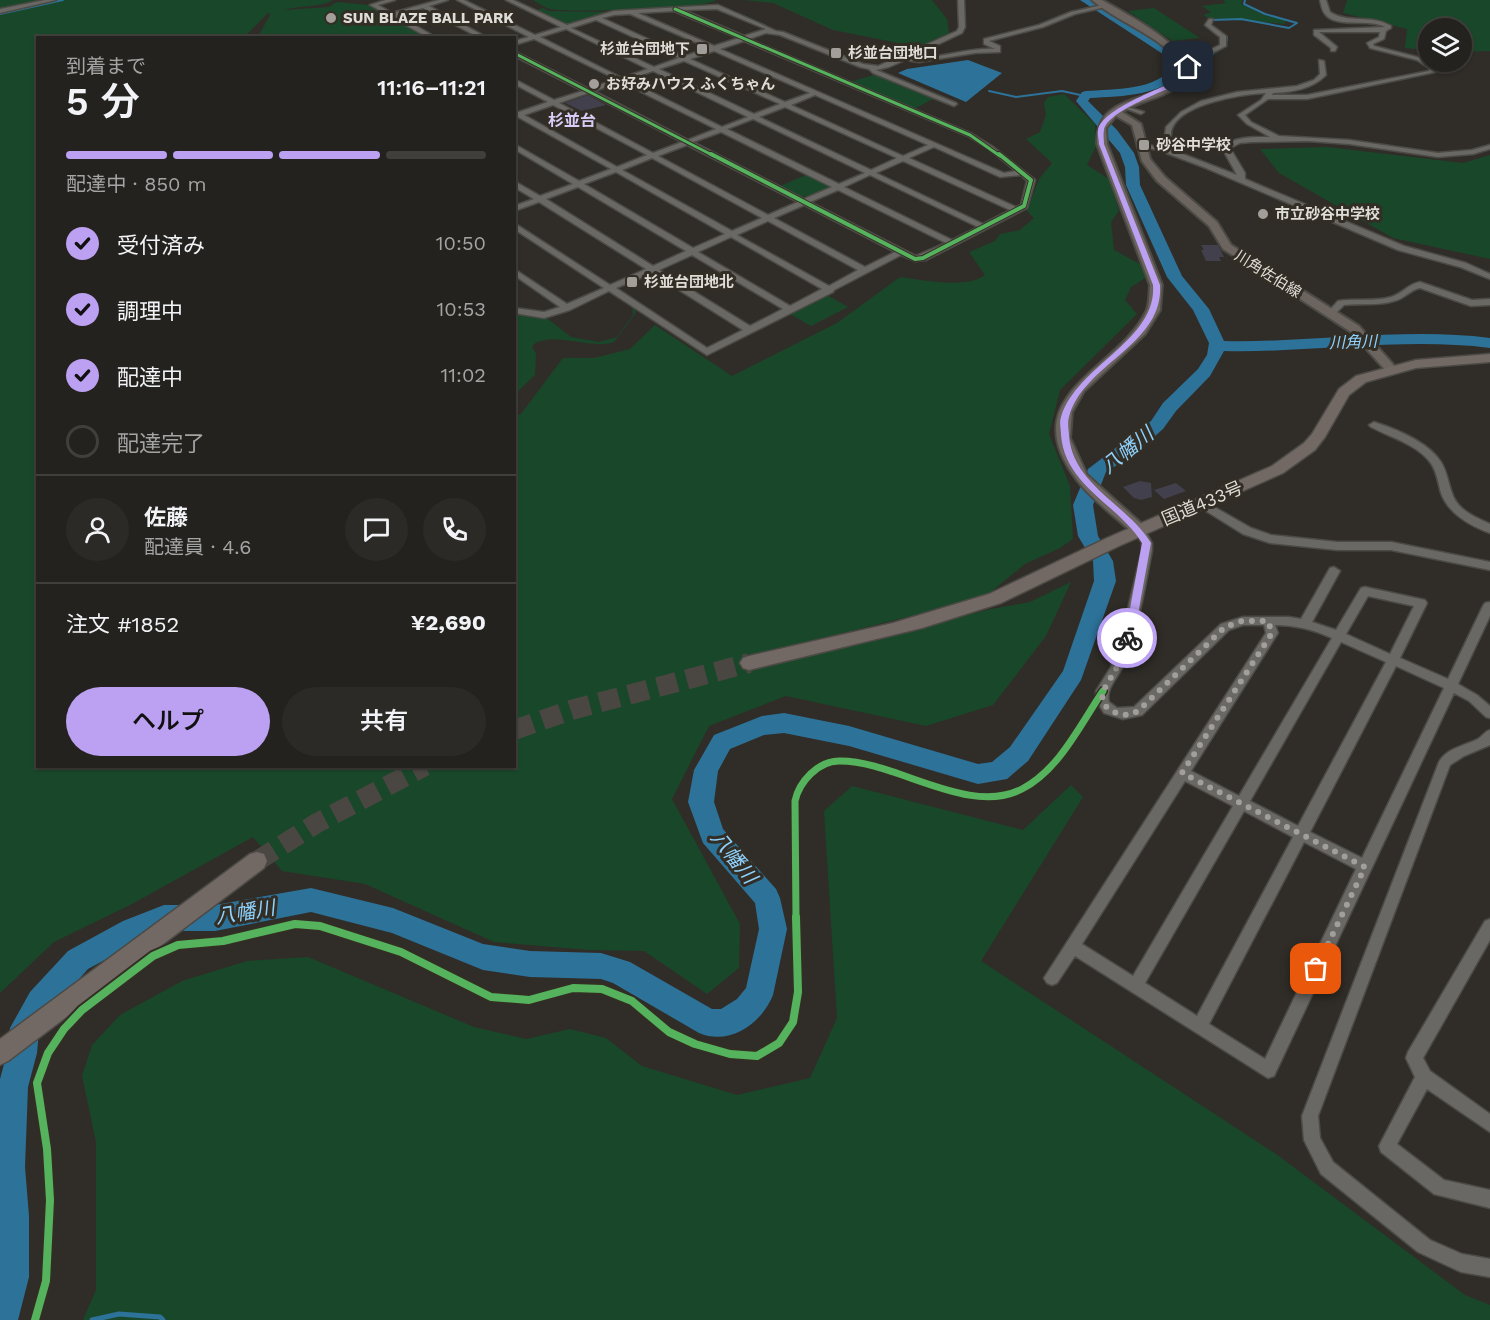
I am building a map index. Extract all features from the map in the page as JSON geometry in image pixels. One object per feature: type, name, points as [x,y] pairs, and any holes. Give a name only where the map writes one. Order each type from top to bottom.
[{"type":"highway","name":"国道433号","points":[[749,663],[977,606],[1020,588],[1139,530],[1249,484],[1300,454],[1317,438],[1338,401],[1348,389],[1362,379],[1392,370],[1454,360],[1490,358]]},
{"type":"highway","points":[[0,1053],[257,861]]},
{"type":"main road","points":[[1101,3],[1157,38],[1188,67],[1187,75],[1182,81],[1121,110],[1100,133],[1102,144],[1156,285],[1157,300],[1148,321],[1082,387],[1066,410],[1064,438],[1070,458],[1080,474],[1104,500],[1139,530]]},
{"type":"main road","name":"川角佐伯線","points":[[1121,110],[1136,124],[1145,159],[1161,179],[1213,224],[1227,247],[1331,313],[1368,342],[1392,370]]},
{"type":"street","points":[[0,11],[53,0]]},
{"type":"street","points":[[392,0],[374,5],[430,36]]},
{"type":"street","points":[[392,15],[445,0]]},
{"type":"street","points":[[460,0],[952,243]]},
{"type":"street","points":[[512,1],[523,0]]},
{"type":"street","points":[[718,7],[722,0]]},
{"type":"street","points":[[516,42],[614,12],[718,7],[872,68],[883,67],[960,32],[962,0]]},
{"type":"street","points":[[1323,0],[1326,13],[1330,16],[1343,20],[1381,22],[1389,27],[1383,31],[1316,31],[1316,34],[1334,47],[1333,50]]},
{"type":"street","points":[[512,1],[984,226]]},
{"type":"street","points":[[903,59],[917,60],[970,50],[998,51],[998,47],[986,43],[986,40],[1034,28],[1101,3]]},
{"type":"street","points":[[424,6],[481,36]]},
{"type":"street","points":[[516,53],[900,252],[920,259],[1024,206],[1031,181],[970,135],[675,9]]},
{"type":"street","points":[[631,12],[1003,175],[1022,172]]},
{"type":"street","points":[[596,18],[1016,210]]},
{"type":"street","points":[[1188,67],[1203,66],[1204,55],[1222,46],[1222,36],[1208,25],[1211,20]]},
{"type":"street","points":[[516,114],[743,38],[766,31],[777,31]]},
{"type":"street","points":[[1172,153],[1167,145],[1168,128],[1190,107],[1245,92],[1307,97],[1432,72],[1432,67],[1423,61],[1372,47],[1370,44],[1384,37],[1383,31]]},
{"type":"street","points":[[1281,140],[1242,118],[1242,113],[1268,95],[1316,82],[1323,75],[1321,61]]},
{"type":"street","points":[[872,68],[875,72],[954,104]]},
{"type":"street","points":[[516,82],[864,270]]},
{"type":"street","points":[[516,208],[816,93]]},
{"type":"street","points":[[1121,110],[1143,109]]},
{"type":"street","points":[[516,114],[830,290]]},
{"type":"street","points":[[1241,179],[1241,173],[1226,148],[1230,144],[1252,140],[1334,141],[1442,156],[1467,155],[1490,147]]},
{"type":"street","points":[[516,310],[544,315],[567,308],[933,145]]},
{"type":"street","points":[[1141,146],[1172,153],[1241,179],[1299,205],[1309,207],[1337,223],[1401,249],[1463,265],[1490,277]]},
{"type":"street","points":[[516,147],[791,310]]},
{"type":"street","points":[[516,184],[750,330]]},
{"type":"street","points":[[516,226],[707,352],[900,252]]},
{"type":"street","points":[[516,273],[567,308]]},
{"type":"street","points":[[1331,313],[1341,303],[1395,300],[1404,296],[1413,286],[1420,285],[1463,301],[1490,302]]},
{"type":"street","points":[[1374,425],[1422,450],[1433,459],[1440,468],[1450,502],[1468,518],[1490,529]]},
{"type":"street","points":[[1202,504],[1247,531],[1270,539],[1336,546],[1391,546],[1490,566]]},
{"type":"street","points":[[1139,530],[1147,543],[1147,550],[1132,625],[1116,669],[1103,691],[1102,700],[1107,708],[1118,714],[1129,715],[1138,711],[1225,627],[1242,621],[1305,623],[1451,686],[1473,698],[1490,712]]},
{"type":"street","points":[[1305,623],[1334,571]]},
{"type":"street","points":[[1135,986],[1365,591],[1421,603],[1200,1026]]},
{"type":"street","points":[[1072,946],[1268,1070],[1489,606]]},
{"type":"street","points":[[1052,978],[1272,633],[1268,621]]},
{"type":"street","points":[[1490,735],[1486,741],[1459,752],[1445,762],[1310,1116],[1312,1140],[1327,1168],[1424,1246],[1461,1263],[1490,1268]]},
{"type":"street","points":[[1182,773],[1365,867]]},
{"type":"street","points":[[1490,926],[1414,1058],[1424,1077],[1490,1124]]},
{"type":"street","points":[[1424,1077],[1387,1146],[1440,1188],[1490,1199]]},
{"type":"green space","points":[[0,0],[333,0],[328,3],[284,10],[329,7],[337,2],[369,5],[428,36],[259,36],[271,13],[267,14],[245,36],[36,36],[36,768],[516,768],[516,416],[521,414],[563,358],[594,358],[630,349],[655,325],[732,376],[837,323],[900,277],[956,283],[977,279],[985,275],[969,252],[995,241],[1000,234],[1020,230],[1034,218],[1027,211],[1039,179],[1052,163],[1026,139],[1040,132],[1046,115],[1044,103],[1048,97],[1064,94],[1095,124],[1096,146],[1087,165],[1109,179],[1119,211],[1111,222],[1114,250],[1140,264],[1145,278],[1131,287],[1125,300],[1137,314],[1060,390],[1049,434],[1070,486],[1073,539],[1060,548],[1025,564],[987,595],[747,657],[752,670],[991,609],[1030,602],[1071,582],[1046,636],[993,705],[926,726],[786,696],[709,726],[672,799],[740,924],[739,968],[707,994],[644,951],[589,950],[494,942],[365,884],[282,871],[253,837],[132,904],[54,942],[0,993]]},
{"type":"green space","points":[[533,0],[716,0],[689,6],[582,11],[550,9]]},
{"type":"green space","points":[[743,0],[932,0],[947,19],[949,33],[918,47],[833,30],[773,3]]},
{"type":"green space","points":[[1223,0],[1243,0],[1241,4],[1264,15],[1285,20],[1285,24],[1208,18],[1203,15],[1211,12],[1202,6],[1226,3]]},
{"type":"green space","points":[[1347,0],[1490,0],[1490,51],[1472,52],[1472,18],[1418,18],[1418,49],[1405,48],[1407,29],[1343,13]]},
{"type":"green space","points":[[543,8],[549,11],[613,12],[569,25],[534,11]]},
{"type":"green space","points":[[1154,8],[1200,38],[1172,41],[1128,11]]},
{"type":"green space","points":[[874,75],[933,99],[914,109],[850,82]]},
{"type":"green space","points":[[1327,147],[1463,163],[1490,155],[1490,259],[1393,238],[1279,173],[1260,149]]},
{"type":"green space","points":[[808,174],[829,185],[829,188],[804,196],[778,187]]},
{"type":"green space","points":[[827,295],[848,307],[811,326],[790,314]]},
{"type":"green space","points":[[632,306],[636,309],[635,314],[614,342],[595,344],[552,339],[534,344],[532,347],[536,353],[535,375],[516,393],[516,312],[548,319],[571,337],[599,342],[617,337],[633,315]]},
{"type":"green space","points":[[1071,785],[1083,797],[981,961],[1276,1154],[1465,1295],[1490,1305],[1490,1320],[83,1320],[96,1290],[96,1142],[82,1076],[92,1045],[120,1015],[182,981],[247,961],[308,957],[474,1027],[526,1039],[570,1029],[606,1038],[642,1066],[737,1095],[810,1078],[837,1018],[824,811],[852,786],[1023,830]]},
{"type":"water","points":[[968,60],[1002,73],[966,102],[898,73],[907,69]]},
{"type":"building","points":[[588,95],[606,105],[582,111],[565,103]]},
{"type":"building","points":[[1201,245],[1218,245],[1224,257],[1219,257],[1221,261],[1206,261]]},
{"type":"building","points":[[1140,481],[1151,483],[1152,497],[1141,500],[1134,498],[1123,487]]},
{"type":"building","points":[[1176,483],[1186,491],[1164,499],[1154,490]]},
{"type":"waterway","points":[[0,14],[63,0]]},
{"type":"waterway","name":"八幡川","points":[[1085,0],[1170,54],[1179,65],[1174,74],[1153,85],[1139,89],[1086,95],[1082,101],[1127,153],[1132,167],[1133,185],[1175,277],[1201,309],[1216,346]]},
{"type":"waterway","points":[[1203,70],[1210,56],[1224,47],[1227,37],[1210,25],[1212,20],[1241,19],[1289,28],[1297,23],[1265,14],[1244,4],[1245,0]]},
{"type":"waterway","points":[[736,13],[766,26]]},
{"type":"waterway","points":[[989,91],[1016,97],[1062,91],[1085,96]]},
{"type":"waterway","name":"川角川","points":[[1216,346],[1275,347],[1451,338],[1490,343]]},
{"type":"waterway","name":"八幡川","points":[[1,1320],[12,1277],[13,1216],[9,1167],[13,1087],[22,1053],[25,1028],[40,1002],[78,960],[133,930],[164,918],[215,918],[311,900],[393,921],[483,957],[530,964],[601,966],[620,972],[709,1023],[724,1024],[747,1009],[759,995],[773,929],[767,898],[712,835],[701,802],[706,770],[722,742],[762,726],[784,723],[849,736],[978,774],[998,772],[1019,754],[1073,674],[1105,581],[1103,561],[1088,536],[1083,505],[1098,469],[1129,449],[1157,425],[1169,407],[1204,372],[1215,355],[1216,346]]},
{"type":"waterway","points":[[92,1320],[119,1314],[160,1317],[163,1320]]},
{"type":"tunnel","points":[[516,729],[571,710],[749,663]]},
{"type":"tunnel","points":[[257,861],[317,823],[421,768]]},
{"type":"cycle path","points":[[516,54],[915,259],[923,258],[1024,206],[1031,180],[991,148],[970,135],[675,9]]},
{"type":"cycle path","points":[[35,1320],[46,1281],[50,1200],[47,1149],[37,1083],[48,1053],[64,1029],[82,1010],[153,956],[178,945],[223,941],[295,924],[320,926],[401,952],[491,997],[529,1000],[573,988],[602,989],[632,1001],[669,1032],[695,1044],[730,1054],[757,1056],[779,1043],[793,1022],[798,992],[794,819],[796,796],[806,778],[823,765],[841,761],[875,767],[971,794],[1005,795],[1021,790],[1049,768],[1062,753],[1103,691]]},
{"type":"way so far","points":[[1127,638],[1116,669],[1103,691],[1102,700],[1107,708],[1118,714],[1129,715],[1138,711],[1225,627],[1242,621],[1268,621],[1272,633],[1182,773],[1365,867],[1316,969]]},
{"type":"place","name":"SUN BLAZE BALL PARK","points":[[331,18]]},
{"type":"place","name":"杉並台団地下","points":[[702,49]]},
{"type":"place","name":"杉並台団地口","points":[[836,53]]},
{"type":"place","name":"お好みハウス ふくちゃん","points":[[594,84]]},
{"type":"place","name":"砂谷中学校","points":[[1144,145]]},
{"type":"place","name":"市立砂谷中学校","points":[[1263,214]]},
{"type":"place","name":"杉並台団地北","points":[[632,282]]},
{"type":"district","name":"杉並台","points":[[572,120]]},
{"type":"route","points":[[1127,638],[1132,625],[1147,543],[1139,530],[1091,488],[1083,478],[1070,458],[1063,428],[1066,410],[1075,394],[1143,328],[1153,315],[1158,293],[1102,144],[1101,130],[1105,121],[1116,112],[1182,81],[1187,75],[1188,67]]}]
